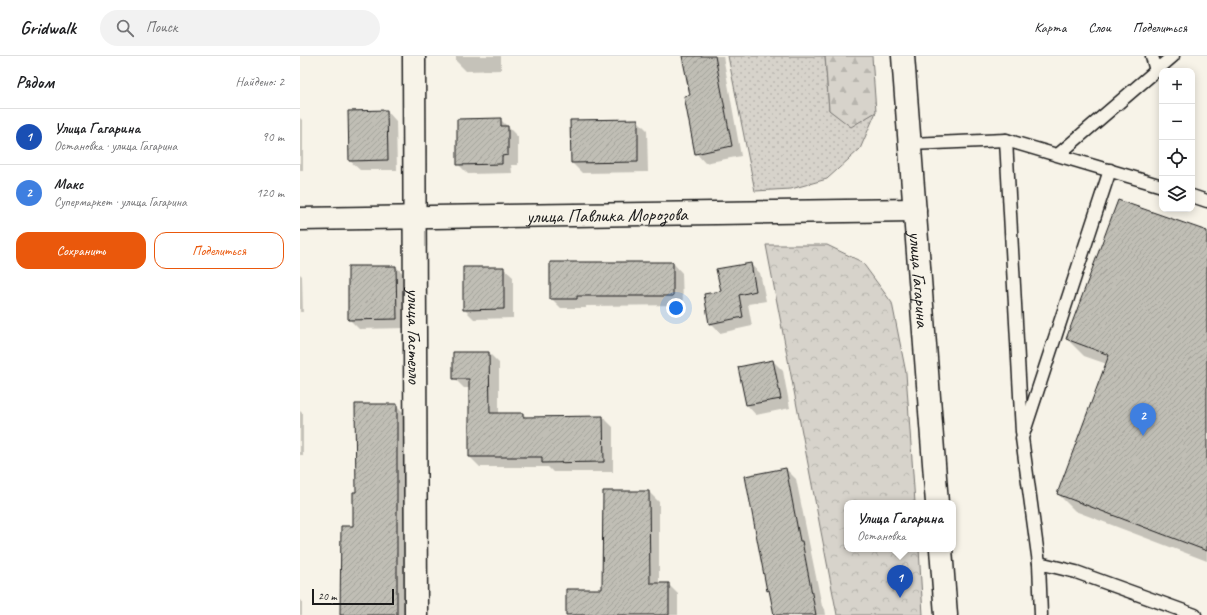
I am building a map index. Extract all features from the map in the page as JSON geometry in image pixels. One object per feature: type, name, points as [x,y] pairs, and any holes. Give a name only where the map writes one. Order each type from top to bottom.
[{"type":"street","name":"улица Гастелло","points":[[414,56],[416,615]]},
{"type":"street","name":"улица Гагарина","points":[[903,56],[937,500]]},
{"type":"street","name":"улица Павлика Морозова","points":[[300,219],[915,210]]},
{"type":"street","points":[[940,552],[946,615]]},
{"type":"lane","points":[[1152,56],[1156,71]]},
{"type":"lane","points":[[1059,154],[1173,56]]},
{"type":"lane","points":[[910,144],[1006,140],[1059,154],[1159,185]]},
{"type":"lane","points":[[1006,140],[1022,438],[1039,563],[1041,615]]},
{"type":"lane","points":[[1022,438],[1110,170]]},
{"type":"lane","points":[[1195,197],[1207,201]]},
{"type":"lane","points":[[1039,563],[1076,572],[1195,615]]},
{"type":"green space","points":[[728,56],[825,56],[829,110],[851,126],[876,112],[860,149],[827,179],[791,189],[755,191]]},
{"type":"green space","points":[[825,56],[872,56],[876,112],[851,127],[829,110]]},
{"type":"green space","points":[[766,245],[827,245],[862,262],[892,303],[906,373],[915,500],[844,500],[844,552],[919,552],[923,615],[837,615]]},
{"type":"building","points":[[682,56],[715,56],[732,146],[695,154],[684,96],[690,95]]},
{"type":"building","points":[[387,110],[388,160],[349,161],[348,111]]},
{"type":"building","points":[[501,118],[501,126],[508,126],[508,155],[502,156],[502,164],[457,165],[457,119]]},
{"type":"building","points":[[638,119],[638,162],[571,163],[570,120]]},
{"type":"building","points":[[1118,200],[1207,231],[1207,551],[1057,494],[1109,355],[1066,339]]},
{"type":"building","points":[[550,262],[673,262],[673,296],[577,296],[577,299],[550,299]]},
{"type":"building","points":[[751,263],[756,291],[739,295],[743,317],[709,324],[704,294],[721,291],[716,269]]},
{"type":"building","points":[[348,266],[396,266],[397,319],[348,320]]},
{"type":"building","points":[[463,267],[504,267],[504,309],[463,310]]},
{"type":"building","points":[[453,352],[489,352],[490,413],[523,413],[523,417],[603,416],[604,462],[542,463],[542,457],[469,457],[469,379],[453,379]]},
{"type":"building","points":[[773,360],[781,399],[746,405],[738,367]]},
{"type":"building","points":[[355,404],[397,404],[397,615],[340,615],[341,526],[353,526],[353,492],[356,492]]},
{"type":"building","points":[[786,468],[816,615],[774,615],[769,590],[767,591],[745,476]]},
{"type":"building","points":[[603,491],[649,491],[650,583],[669,583],[669,615],[566,615],[566,589],[602,589]]},
{"type":"place","name":"Макс","points":[[1143,436]]},
{"type":"place","name":"Улица Гагарина","points":[[900,598]]}]
